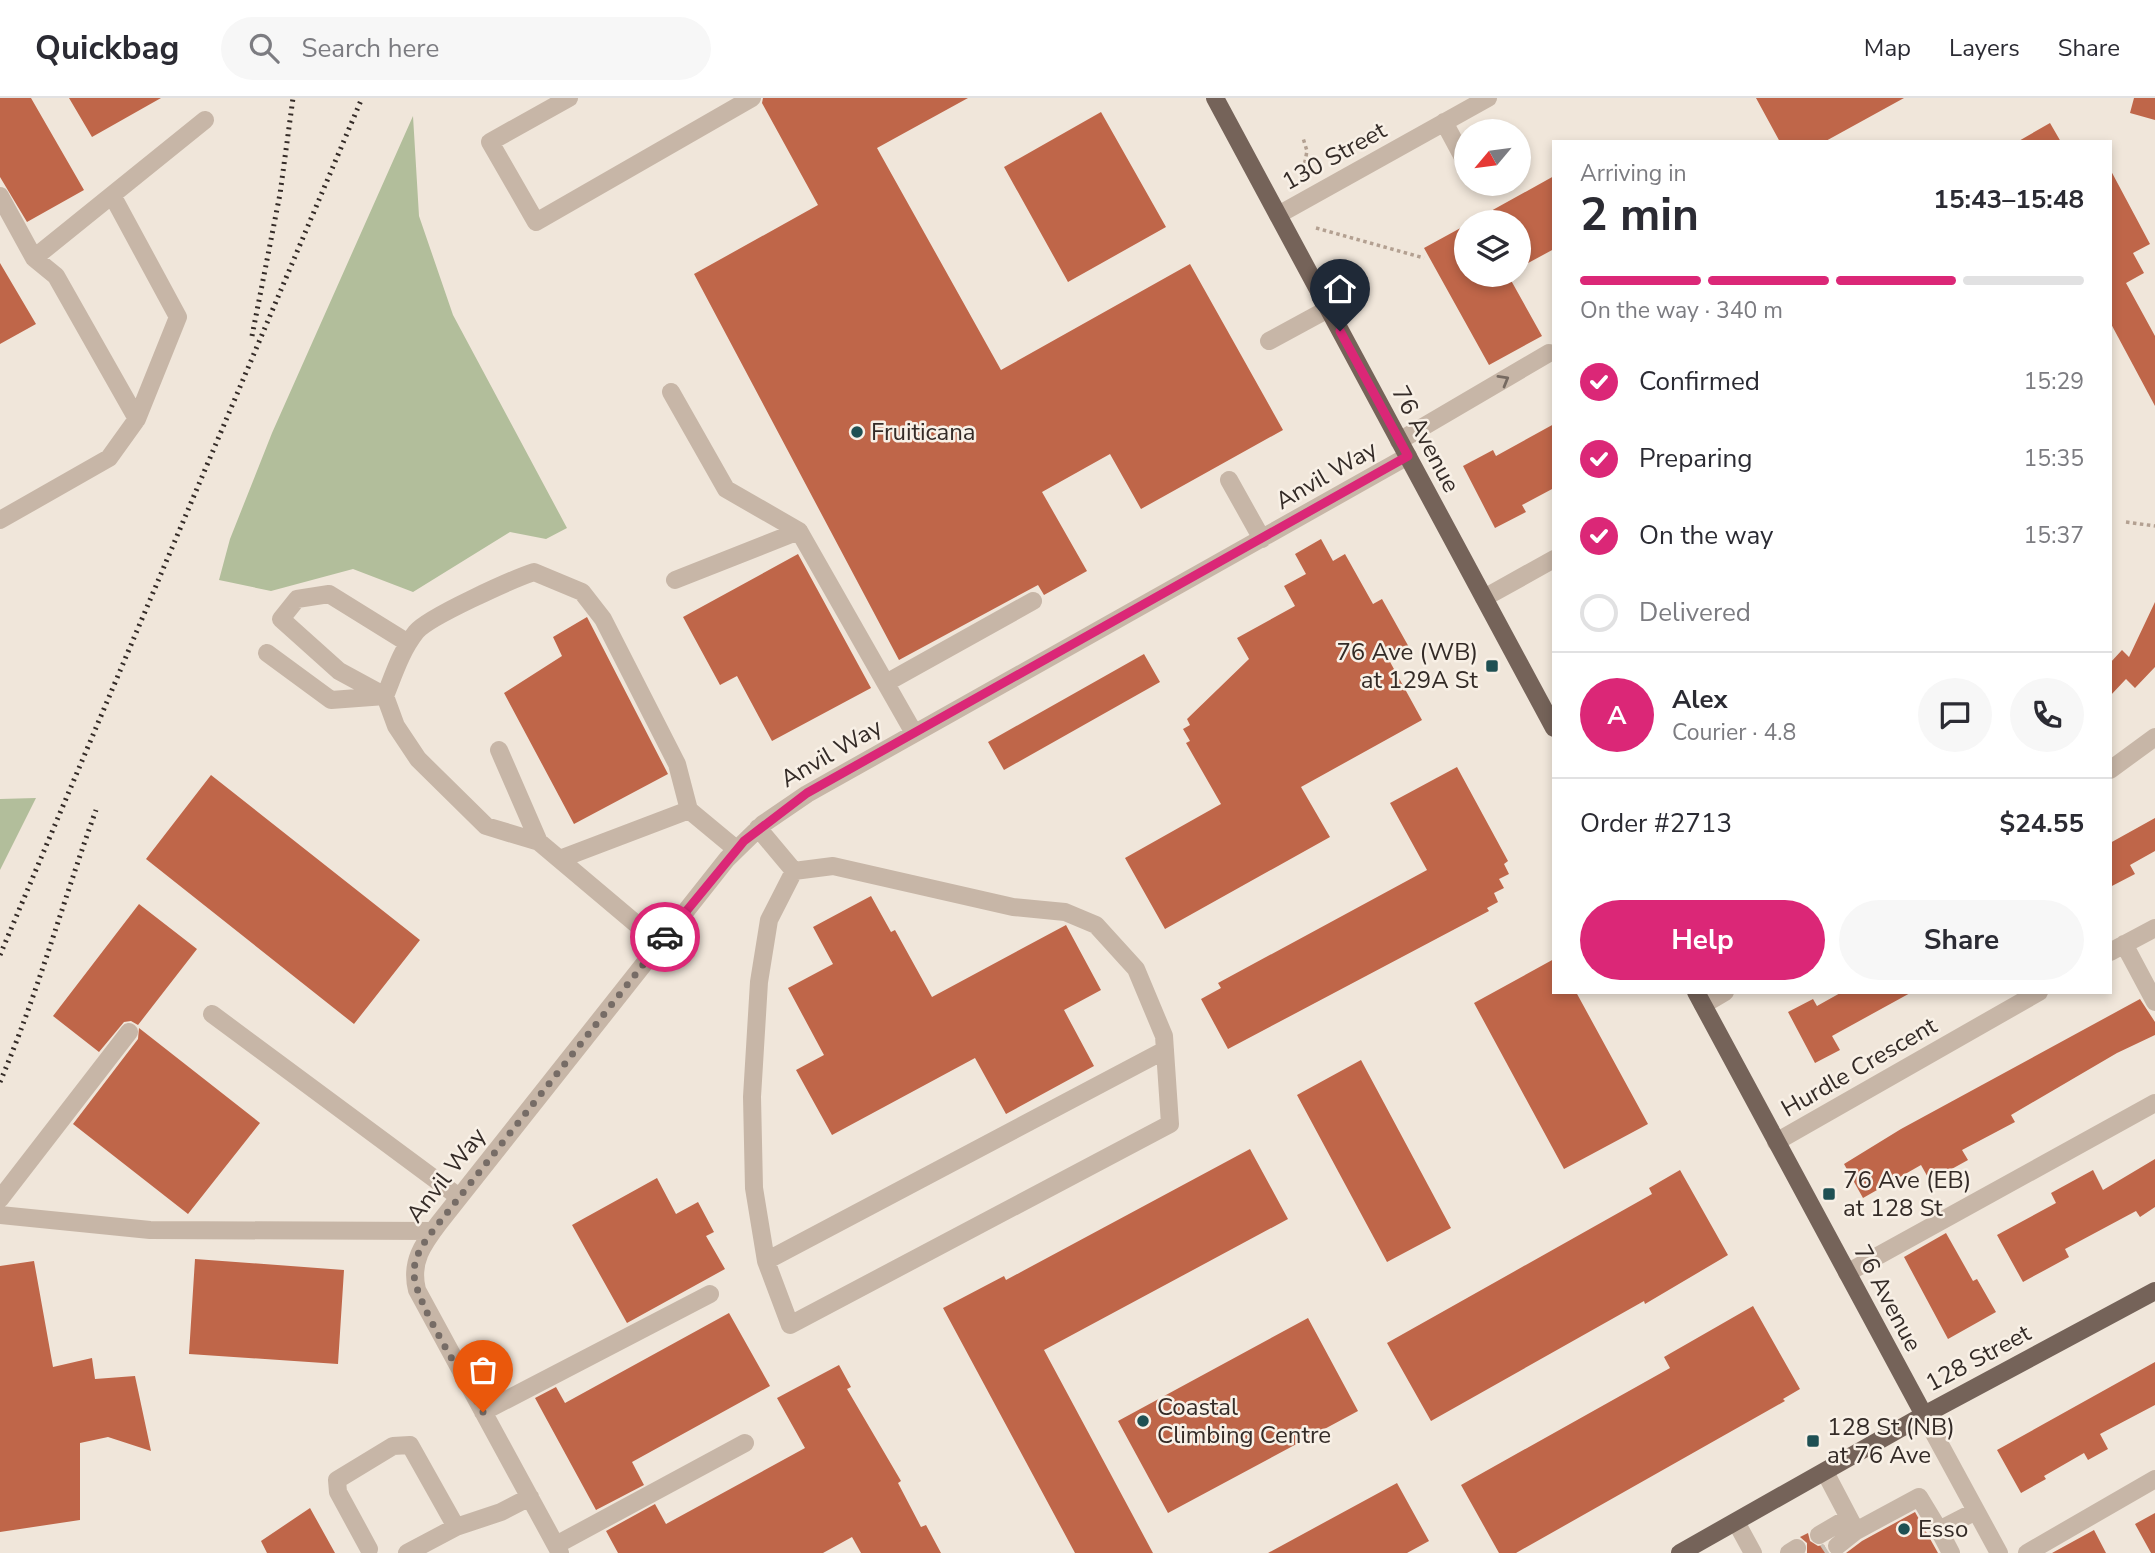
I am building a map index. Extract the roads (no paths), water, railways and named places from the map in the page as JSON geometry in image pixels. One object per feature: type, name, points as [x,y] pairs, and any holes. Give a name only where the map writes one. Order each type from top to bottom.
[{"type":"main road","name":"76 Avenue","points":[[1215,98],[1552,724]]},
{"type":"main road","name":"76 Avenue","points":[[1699,999],[1924,1415]]},
{"type":"main road","name":"128 Street","points":[[1680,1553],[1924,1415],[2155,1291]]},
{"type":"street","points":[[569,98],[491,142],[536,222],[752,98]]},
{"type":"street","name":"130 Street","points":[[1278,215],[1488,98]]},
{"type":"street","points":[[34,258],[205,120]]},
{"type":"street","points":[[1444,122],[1454,141]]},
{"type":"street","points":[[0,520],[109,458],[137,419],[178,317],[112,195]]},
{"type":"street","points":[[0,196],[34,258],[56,276],[137,419]]},
{"type":"street","points":[[1269,341],[1328,309]]},
{"type":"street","name":"Anvil Way","points":[[558,1549],[417,1290],[414,1267],[418,1254],[432,1231],[736,849],[758,828],[807,793],[1262,539],[1549,354]]},
{"type":"street","points":[[671,392],[726,489],[799,531],[914,733]]},
{"type":"street","points":[[1229,480],[1262,539]]},
{"type":"street","points":[[675,580],[799,531]]},
{"type":"street","points":[[1484,598],[1552,560]]},
{"type":"street","points":[[660,944],[539,842],[486,826],[418,759],[396,726],[386,696],[408,643],[419,628],[506,582],[534,572],[582,592],[604,619],[677,764],[689,810],[736,849]]},
{"type":"street","points":[[386,696],[339,671],[281,619],[297,599],[330,594],[408,643]]},
{"type":"street","points":[[886,683],[1032,601]]},
{"type":"street","points":[[267,653],[331,700],[386,696]]},
{"type":"street","points":[[2112,769],[2155,737]]},
{"type":"street","points":[[499,750],[539,842]]},
{"type":"street","points":[[560,859],[689,810]]},
{"type":"street","points":[[758,828],[794,871]]},
{"type":"street","points":[[833,866],[1013,907],[1065,912],[1096,925],[1136,969],[1164,1036],[1170,1125],[790,1325],[766,1261],[754,1175],[752,1097],[759,982],[769,920],[794,871],[833,866]]},
{"type":"street","points":[[2155,928],[2118,948],[2155,1002]]},
{"type":"street","points":[[1699,999],[1718,994]]},
{"type":"street","name":"Hurdle Crescent","points":[[1776,1142],[2035,994]]},
{"type":"street","points":[[212,1014],[459,1197]]},
{"type":"street","points":[[0,1199],[129,1032]]},
{"type":"street","points":[[766,1261],[1165,1050]]},
{"type":"street","points":[[1847,1273],[2155,1103]]},
{"type":"street","points":[[0,1215],[150,1230],[432,1231]]},
{"type":"street","points":[[483,1412],[710,1294]]},
{"type":"street","name":"76 Avenue","points":[[1924,1415],[1999,1553]]},
{"type":"street","points":[[558,1549],[746,1443]]},
{"type":"street","points":[[369,1549],[338,1492],[337,1480],[393,1446],[410,1445],[456,1527]]},
{"type":"street","points":[[1825,1472],[1852,1524]]},
{"type":"street","points":[[2026,1553],[2155,1479]]},
{"type":"street","points":[[407,1553],[456,1527],[501,1512],[530,1497]]},
{"type":"street","points":[[1819,1535],[1919,1497],[1951,1553]]},
{"type":"street","points":[[1939,1531],[1976,1511]]},
{"type":"street","points":[[1736,1522],[1753,1553]]},
{"type":"street","points":[[1835,1550],[1852,1524]]},
{"type":"railway","points":[[252,336],[280,194],[293,98]]},
{"type":"railway","points":[[0,955],[362,98]]},
{"type":"railway","points":[[0,1082],[38,981],[96,810]]},
{"type":"place","name":"Fruiticana","points":[[857,432]]},
{"type":"place","name":"76 Ave (WB) at 129A St","points":[[1492,666]]},
{"type":"place","name":"76 Ave (EB) at 128 St","points":[[1829,1194]]},
{"type":"place","name":"Coastal Climbing Centre","points":[[1143,1421]]},
{"type":"place","name":"128 St (NB) at 76 Ave","points":[[1813,1441]]},
{"type":"place","name":"Esso","points":[[1904,1529]]}]
